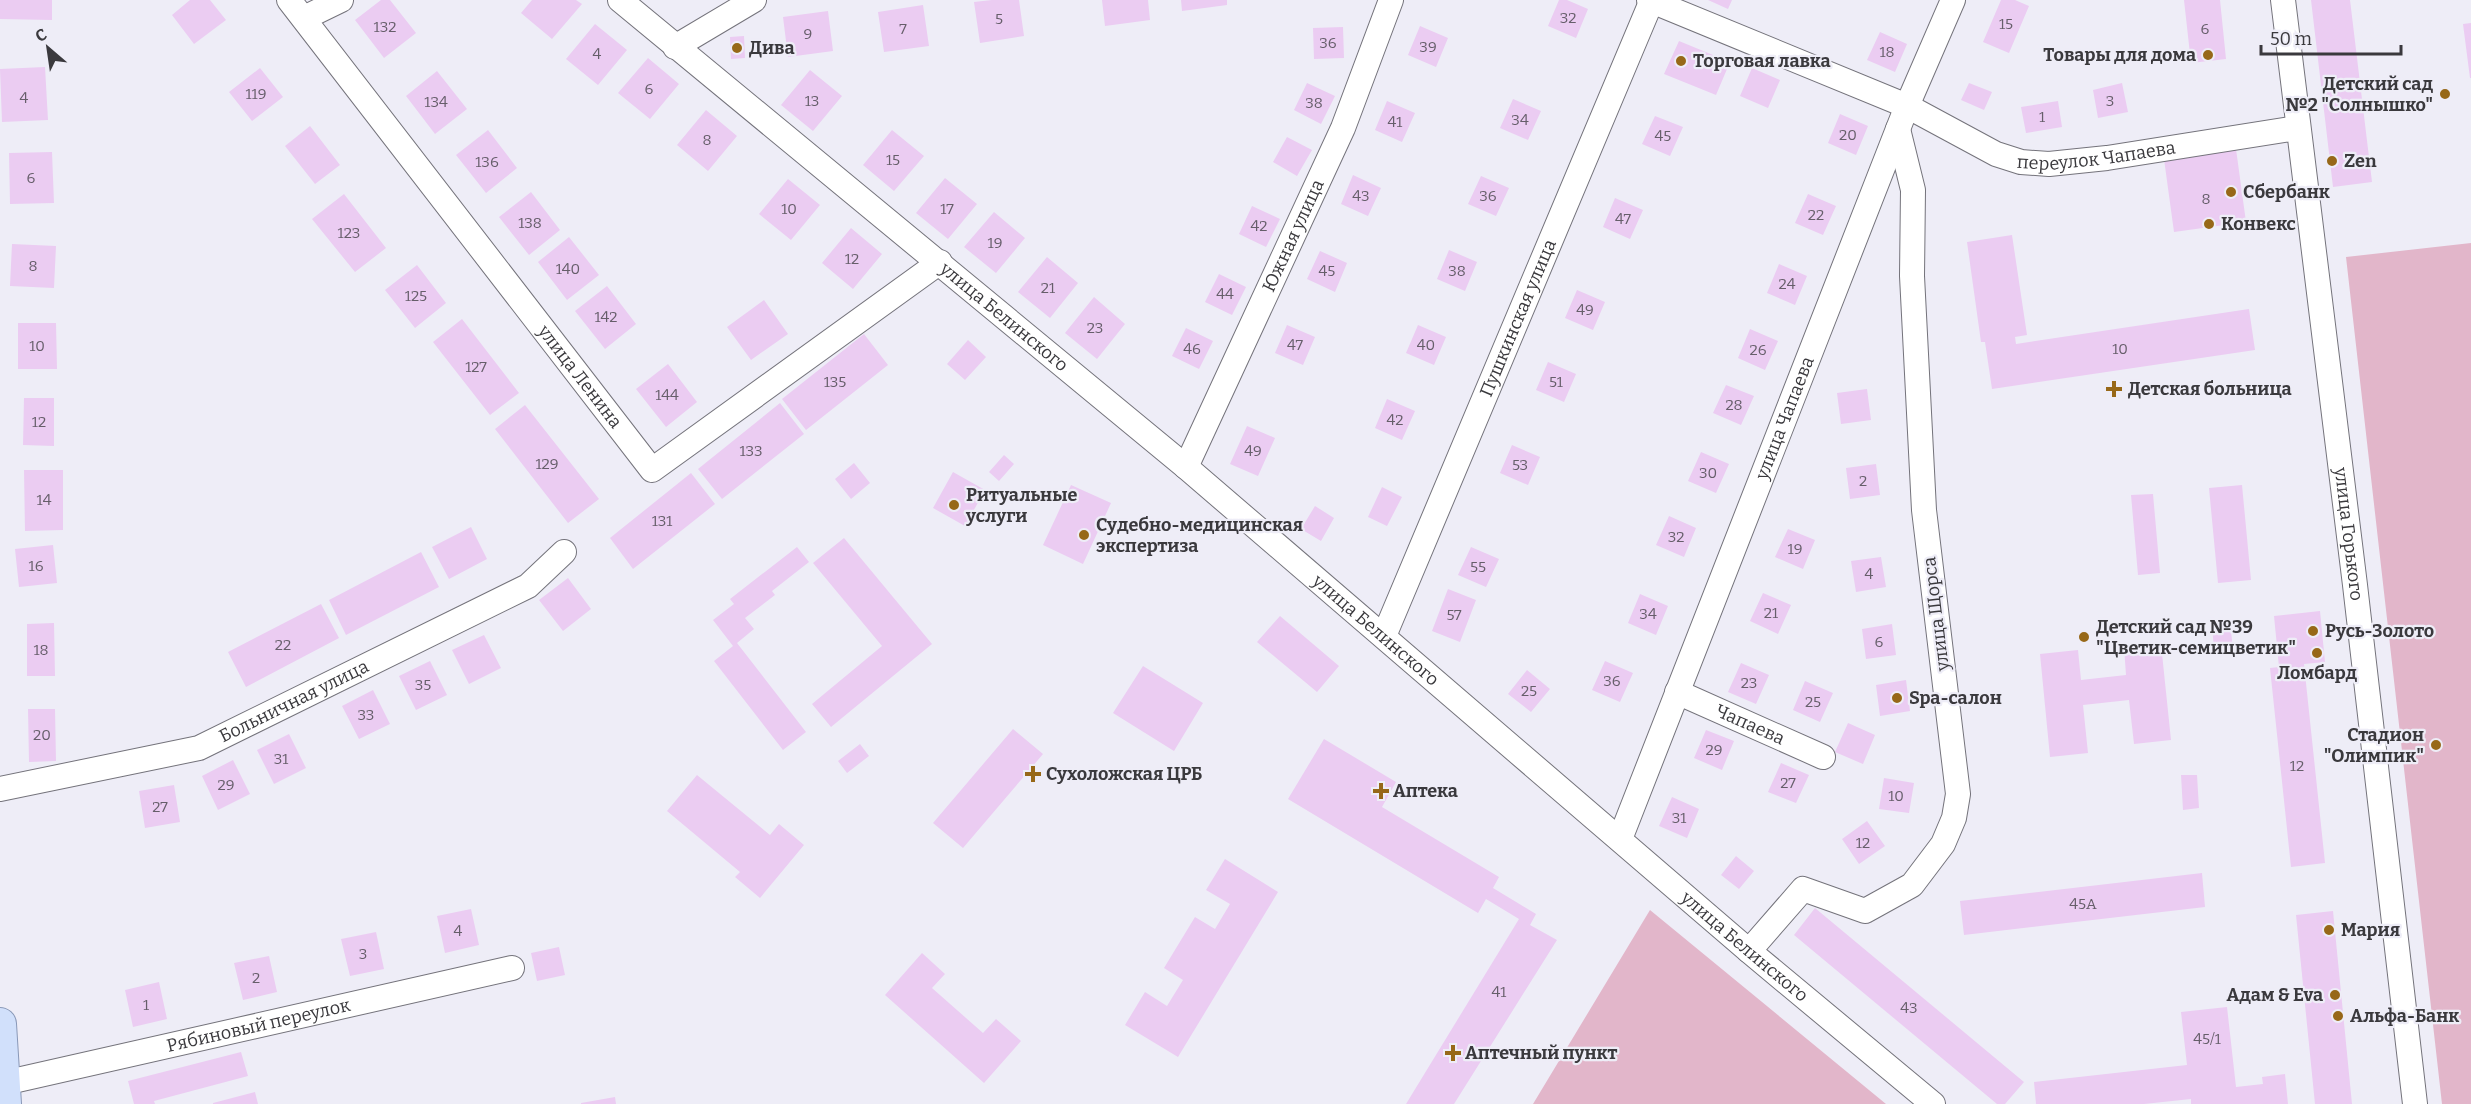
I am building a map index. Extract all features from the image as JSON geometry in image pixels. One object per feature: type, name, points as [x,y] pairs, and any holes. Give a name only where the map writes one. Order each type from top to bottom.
[{"type":"main road","points":[[0,1024],[4,1093]]},
{"type":"street","points":[[296,9],[341,0]]},
{"type":"street","name":"улица Белинского","points":[[620,0],[1186,467],[1749,951],[1933,1104]]},
{"type":"street","points":[[675,46],[754,0]]},
{"type":"street","name":"Южная улица","points":[[1186,467],[1344,128],[1391,0]]},
{"type":"street","name":"переулок Чапаева","points":[[1651,0],[1907,106],[1996,154],[2021,162],[2049,164],[2108,158],[2297,128]]},
{"type":"street","name":"Пушкинская улица","points":[[1384,636],[1651,0]]},
{"type":"street","name":"улица Чапаева","points":[[1620,839],[1907,106],[1953,0]]},
{"type":"street","name":"улица Горького","points":[[2283,0],[2355,585],[2415,1104]]},
{"type":"street","name":"улица Ленина","points":[[296,9],[652,470],[940,262]]},
{"type":"street","name":"улица Щорса","points":[[1749,951],[1803,889],[1865,911],[1912,885],[1942,844],[1954,818],[1958,794],[1924,510],[1912,276],[1913,190],[1898,129]]},
{"type":"street","name":"Больничная улица","points":[[0,789],[199,748],[528,586],[564,552]]},
{"type":"street","name":"Чапаева","points":[[1677,692],[1823,757]]},
{"type":"street","name":"Рябиновый переулок","points":[[4,1093],[512,968]]},
{"type":"shaded area","name":"Стадион \"Олимпик\"","points":[[2471,243],[2471,1104],[2442,1104],[2346,257]]},
{"type":"shaded area","points":[[1650,910],[1886,1104],[1533,1104]]},
{"type":"building","points":[[0,0],[52,0],[52,20],[0,19]]},
{"type":"building","points":[[190,0],[210,0],[226,20],[194,44],[172,15]]},
{"type":"building","points":[[381,0],[390,0],[416,33],[384,58],[355,20]]},
{"type":"building","points":[[532,0],[576,0],[582,4],[552,39],[521,13]]},
{"type":"building","points":[[1019,0],[1024,36],[980,43],[974,2]]},
{"type":"building","points":[[1102,0],[1148,0],[1150,20],[1105,26]]},
{"type":"building","points":[[1181,0],[1227,0],[1227,5],[1182,11]]},
{"type":"building","points":[[1559,0],[1567,0],[1588,9],[1576,38],[1548,26]]},
{"type":"building","points":[[1708,0],[1732,0],[1728,9]]},
{"type":"building","points":[[2001,0],[2015,0],[2029,6],[2009,53],[1983,42]]},
{"type":"building","points":[[2184,0],[2220,0],[2226,59],[2191,63]]},
{"type":"building","points":[[2311,0],[2350,0],[2372,182],[2333,187]]},
{"type":"building","points":[[923,5],[929,46],[884,52],[878,12]]},
{"type":"building","points":[[828,11],[833,51],[788,57],[783,17]]},
{"type":"building","points":[[2471,23],[2471,78],[2470,78],[2463,24]]},
{"type":"building","points":[[595,24],[627,50],[598,85],[566,59]]},
{"type":"building","points":[[1420,26],[1448,38],[1436,67],[1408,55]]},
{"type":"building","points":[[1343,27],[1344,58],[1314,59],[1313,28]]},
{"type":"building","points":[[1880,32],[1907,44],[1895,72],[1867,60]]},
{"type":"building","points":[[744,36],[745,58],[731,59],[730,37]]},
{"type":"building","points":[[1679,41],[1730,62],[1716,95],[1664,74]]},
{"type":"building","points":[[648,58],[679,84],[650,119],[618,93]]},
{"type":"building","points":[[45,67],[48,120],[2,122],[0,69]]},
{"type":"building","points":[[260,68],[283,97],[252,121],[229,92]]},
{"type":"building","points":[[1752,68],[1780,80],[1768,108],[1740,96]]},
{"type":"building","points":[[810,70],[842,96],[813,131],[781,105]]},
{"type":"building","points":[[437,71],[467,109],[435,134],[406,96]]},
{"type":"building","points":[[1307,83],[1335,96],[1321,124],[1294,110]]},
{"type":"building","points":[[1969,83],[1992,92],[1984,110],[1961,100]]},
{"type":"building","points":[[2122,83],[2128,112],[2098,118],[2093,90]]},
{"type":"building","points":[[1513,99],[1541,111],[1528,140],[1500,128]]},
{"type":"building","points":[[1387,101],[1415,113],[1402,142],[1375,130]]},
{"type":"building","points":[[2058,101],[2062,127],[2026,133],[2021,107]]},
{"type":"building","points":[[706,110],[737,136],[708,171],[677,145]]},
{"type":"building","points":[[1840,114],[1868,126],[1856,155],[1828,143]]},
{"type":"building","points":[[1655,116],[1683,127],[1670,156],[1642,144]]},
{"type":"building","points":[[310,126],[340,165],[315,184],[285,146]]},
{"type":"building","points":[[488,130],[517,168],[486,193],[456,155]]},
{"type":"building","points":[[892,130],[924,156],[894,191],[863,165]]},
{"type":"building","points":[[1287,137],[1312,150],[1297,176],[1273,162]]},
{"type":"building","points":[[2236,149],[2246,222],[2174,232],[2164,159]]},
{"type":"building","points":[[52,152],[54,203],[10,204],[9,153]]},
{"type":"building","points":[[1353,175],[1381,188],[1368,216],[1341,204]]},
{"type":"building","points":[[1481,176],[1509,188],[1496,216],[1468,204]]},
{"type":"building","points":[[945,178],[977,204],[948,239],[916,213]]},
{"type":"building","points":[[788,179],[820,205],[791,240],[759,214]]},
{"type":"building","points":[[531,192],[560,230],[529,255],[499,217]]},
{"type":"building","points":[[344,194],[386,248],[355,272],[312,219]]},
{"type":"building","points":[[1808,194],[1836,206],[1823,235],[1795,223]]},
{"type":"building","points":[[1615,198],[1643,210],[1630,239],[1603,227]]},
{"type":"building","points":[[1252,206],[1280,219],[1266,247],[1239,234]]},
{"type":"building","points":[[994,212],[1025,238],[996,273],[964,247]]},
{"type":"building","points":[[851,228],[882,254],[853,289],[822,263]]},
{"type":"building","points":[[2012,235],[2027,335],[2015,337],[2016,344],[2249,309],[2255,350],[1992,389],[1985,342],[1981,342],[1967,242]]},
{"type":"building","points":[[569,237],[599,275],[567,300],[538,262]]},
{"type":"building","points":[[12,244],[56,246],[54,288],[10,286]]},
{"type":"building","points":[[1449,250],[1477,262],[1465,291],[1437,279]]},
{"type":"building","points":[[1320,251],[1347,263],[1335,292],[1307,279]]},
{"type":"building","points":[[1047,257],[1078,283],[1050,318],[1018,292]]},
{"type":"building","points":[[1779,264],[1807,276],[1795,305],[1767,293]]},
{"type":"building","points":[[417,265],[446,303],[415,328],[385,290]]},
{"type":"building","points":[[1219,274],[1246,287],[1232,315],[1205,302]]},
{"type":"building","points":[[607,286],[636,324],[605,349],[575,311]]},
{"type":"building","points":[[1577,290],[1605,302],[1593,330],[1565,318]]},
{"type":"building","points":[[1094,297],[1125,324],[1097,359],[1065,333]]},
{"type":"building","points":[[764,300],[788,334],[751,360],[727,327]]},
{"type":"building","points":[[462,319],[519,393],[490,415],[433,342]]},
{"type":"building","points":[[18,323],[56,323],[57,369],[18,369]]},
{"type":"building","points":[[1287,325],[1315,337],[1303,365],[1275,353]]},
{"type":"building","points":[[1418,325],[1446,337],[1434,365],[1406,353]]},
{"type":"building","points":[[1186,328],[1213,341],[1199,369],[1172,356]]},
{"type":"building","points":[[1750,329],[1778,341],[1765,370],[1738,358]]},
{"type":"building","points":[[864,334],[888,365],[806,430],[782,399]]},
{"type":"building","points":[[968,340],[986,357],[965,380],[947,364]]},
{"type":"building","points":[[1548,362],[1576,374],[1564,402],[1536,390]]},
{"type":"building","points":[[668,364],[697,402],[666,427],[636,389]]},
{"type":"building","points":[[1726,385],[1754,396],[1741,425],[1713,413]]},
{"type":"building","points":[[1867,389],[1871,420],[1841,424],[1837,393]]},
{"type":"building","points":[[24,398],[54,398],[54,446],[23,445]]},
{"type":"building","points":[[1387,399],[1415,411],[1402,440],[1375,428]]},
{"type":"building","points":[[780,403],[804,434],[722,499],[698,469]]},
{"type":"building","points":[[525,405],[599,499],[568,523],[495,429]]},
{"type":"building","points":[[1247,426],[1275,438],[1258,476],[1230,464]]},
{"type":"building","points":[[1512,445],[1540,457],[1528,485],[1500,473]]},
{"type":"building","points":[[1701,452],[1729,464],[1716,493],[1688,481]]},
{"type":"building","points":[[1004,455],[1014,464],[999,481],[989,472]]},
{"type":"building","points":[[854,463],[870,483],[851,499],[835,479]]},
{"type":"building","points":[[1876,464],[1880,495],[1850,499],[1846,468]]},
{"type":"building","points":[[24,470],[63,470],[63,530],[25,531]]},
{"type":"building","points":[[953,472],[985,490],[965,526],[933,508]]},
{"type":"building","points":[[691,473],[715,504],[633,569],[610,538]]},
{"type":"building","points":[[1071,485],[1111,503],[1083,564],[1043,545]]},
{"type":"building","points":[[2242,485],[2251,580],[2218,583],[2209,488]]},
{"type":"building","points":[[1382,487],[1402,497],[1387,526],[1368,517]]},
{"type":"building","points":[[2153,494],[2160,573],[2138,575],[2131,495]]},
{"type":"building","points":[[1315,506],[1334,518],[1321,541],[1301,529]]},
{"type":"building","points":[[1669,516],[1696,528],[1684,557],[1656,545]]},
{"type":"building","points":[[471,527],[487,559],[449,579],[432,547]]},
{"type":"building","points":[[1788,529],[1815,540],[1803,569],[1775,557]]},
{"type":"building","points":[[844,538],[932,644],[831,727],[812,704],[882,646],[813,563]]},
{"type":"building","points":[[53,545],[57,583],[19,587],[15,549]]},
{"type":"building","points":[[797,547],[809,562],[772,591],[775,595],[745,618],[754,629],[737,643],[806,732],[783,750],[714,661],[733,646],[713,620],[734,604],[730,599]]},
{"type":"building","points":[[1471,547],[1499,559],[1486,587],[1458,575]]},
{"type":"building","points":[[421,552],[439,587],[346,635],[329,600]]},
{"type":"building","points":[[1881,557],[1886,587],[1856,592],[1851,561]]},
{"type":"building","points":[[568,578],[591,609],[563,631],[539,600]]},
{"type":"building","points":[[1448,589],[1476,600],[1460,642],[1432,631]]},
{"type":"building","points":[[1763,593],[1791,605],[1778,634],[1750,621]]},
{"type":"building","points":[[1640,594],[1668,606],[1656,635],[1628,623]]},
{"type":"building","points":[[321,604],[339,638],[246,687],[228,652]]},
{"type":"building","points":[[2320,611],[2325,662],[2304,664],[2325,863],[2291,867],[2270,668],[2279,667],[2274,616]]},
{"type":"building","points":[[1280,616],[1339,666],[1317,692],[1257,642]]},
{"type":"building","points":[[2230,622],[2233,649],[2214,651],[2212,623]]},
{"type":"building","points":[[54,623],[55,676],[27,676],[27,624]]},
{"type":"building","points":[[1892,624],[1896,655],[1866,659],[1862,629]]},
{"type":"building","points":[[484,635],[501,668],[469,684],[452,650]]},
{"type":"building","points":[[2161,644],[2171,740],[2134,744],[2129,700],[2083,705],[2088,753],[2050,757],[2040,654],[2078,650],[2081,680],[2126,675],[2124,647]]},
{"type":"building","points":[[430,661],[447,695],[416,710],[399,676]]},
{"type":"building","points":[[1605,661],[1633,673],[1620,702],[1592,690]]},
{"type":"building","points":[[1741,663],[1769,675],[1756,704],[1728,692]]},
{"type":"building","points":[[1143,666],[1203,703],[1174,751],[1113,713]]},
{"type":"building","points":[[1527,670],[1550,689],[1531,712],[1508,694]]},
{"type":"building","points":[[1906,680],[1910,711],[1880,716],[1876,685]]},
{"type":"building","points":[[1805,681],[1833,693],[1820,722],[1793,710]]},
{"type":"building","points":[[373,690],[390,724],[359,739],[342,706]]},
{"type":"building","points":[[28,709],[55,709],[56,761],[29,762]]},
{"type":"building","points":[[1848,723],[1875,735],[1863,764],[1835,752]]},
{"type":"building","points":[[1013,729],[1043,754],[963,848],[933,823]]},
{"type":"building","points":[[1706,730],[1734,741],[1722,770],[1694,758]]},
{"type":"building","points":[[289,734],[306,768],[274,784],[257,750]]},
{"type":"building","points":[[1324,739],[1396,782],[1382,807],[1499,877],[1493,888],[1536,914],[1530,925],[1557,940],[1454,1104],[1406,1104],[1519,919],[1486,899],[1478,913],[1288,799]]},
{"type":"building","points":[[860,744],[869,756],[847,773],[838,761]]},
{"type":"building","points":[[233,760],[250,794],[218,810],[202,776]]},
{"type":"building","points":[[1781,763],[1809,775],[1796,803],[1768,792]]},
{"type":"building","points":[[697,775],[770,835],[779,824],[804,845],[760,898],[735,877],[740,872],[667,811]]},
{"type":"building","points":[[2181,775],[2197,775],[2199,808],[2183,810]]},
{"type":"building","points":[[1884,778],[1914,783],[1909,813],[1879,809]]},
{"type":"building","points":[[174,785],[180,822],[145,828],[139,791]]},
{"type":"building","points":[[1672,797],[1699,809],[1687,838],[1659,826]]},
{"type":"building","points":[[1867,821],[1885,846],[1859,864],[1842,839]]},
{"type":"building","points":[[1736,856],[1754,871],[1739,889],[1721,875]]},
{"type":"building","points":[[1225,859],[1278,892],[1178,1057],[1125,1025],[1145,992],[1167,1006],[1183,980],[1164,968],[1195,917],[1215,929],[1230,904],[1206,890]]},
{"type":"building","points":[[2202,873],[2205,907],[1964,935],[1960,901]]},
{"type":"building","points":[[1815,908],[2024,1082],[2005,1104],[1997,1104],[1794,935]]},
{"type":"building","points":[[471,909],[479,945],[445,953],[437,916]]},
{"type":"building","points":[[2333,911],[2352,1104],[2315,1104],[2296,915]]},
{"type":"building","points":[[376,932],[384,969],[350,976],[341,939]]},
{"type":"building","points":[[559,947],[565,975],[537,981],[531,953]]},
{"type":"building","points":[[922,953],[945,974],[932,988],[983,1033],[996,1019],[1021,1041],[984,1083],[885,995]]},
{"type":"building","points":[[269,956],[277,992],[243,1000],[234,963]]},
{"type":"building","points":[[159,982],[167,1019],[133,1027],[125,990]]},
{"type":"building","points":[[2227,1007],[2236,1087],[2263,1084],[2262,1077],[2285,1074],[2288,1104],[2191,1104],[2191,1099],[2144,1104],[2036,1104],[2034,1082],[2187,1065],[2181,1012]]},
{"type":"building","points":[[241,1052],[248,1076],[154,1101],[155,1104],[134,1104],[128,1081]]},
{"type":"building","points":[[255,1092],[258,1104],[213,1104],[213,1103]]},
{"type":"building","points":[[615,1097],[616,1104],[581,1104],[581,1103]]},
{"type":"place","name":"Дива","points":[[737,48]]},
{"type":"place","name":"Товары для дома","points":[[2208,55]]},
{"type":"place","name":"Торговая лавка","points":[[1681,61]]},
{"type":"place","name":"Детский сад №2 \"Солнышко\"","points":[[2445,94]]},
{"type":"place","name":"Zen","points":[[2332,161]]},
{"type":"place","name":"Сбербанк","points":[[2231,192]]},
{"type":"place","name":"Конвекс","points":[[2209,224]]},
{"type":"place","name":"Детская больница","points":[[2114,389]]},
{"type":"place","name":"Ритуальные услуги","points":[[954,505]]},
{"type":"place","name":"Судебно-медицинская экспертиза","points":[[1084,535]]},
{"type":"place","name":"Русь-Золото","points":[[2313,631]]},
{"type":"place","name":"Детский сад №39 \"Цветик-семицветик\"","points":[[2084,637]]},
{"type":"place","name":"Ломбард","points":[[2317,653]]},
{"type":"place","name":"Spa-салон","points":[[1897,698]]},
{"type":"place","name":"Стадион \"Олимпик\"","points":[[2436,745]]},
{"type":"place","name":"Сухоложская ЦРБ","points":[[1033,774]]},
{"type":"place","name":"Аптека","points":[[1381,791]]},
{"type":"place","name":"Мария","points":[[2329,930]]},
{"type":"place","name":"Адам & Eva","points":[[2335,995]]},
{"type":"place","name":"Альфа-Банк","points":[[2338,1016]]},
{"type":"place","name":"Аптечный пункт","points":[[1453,1053]]}]
